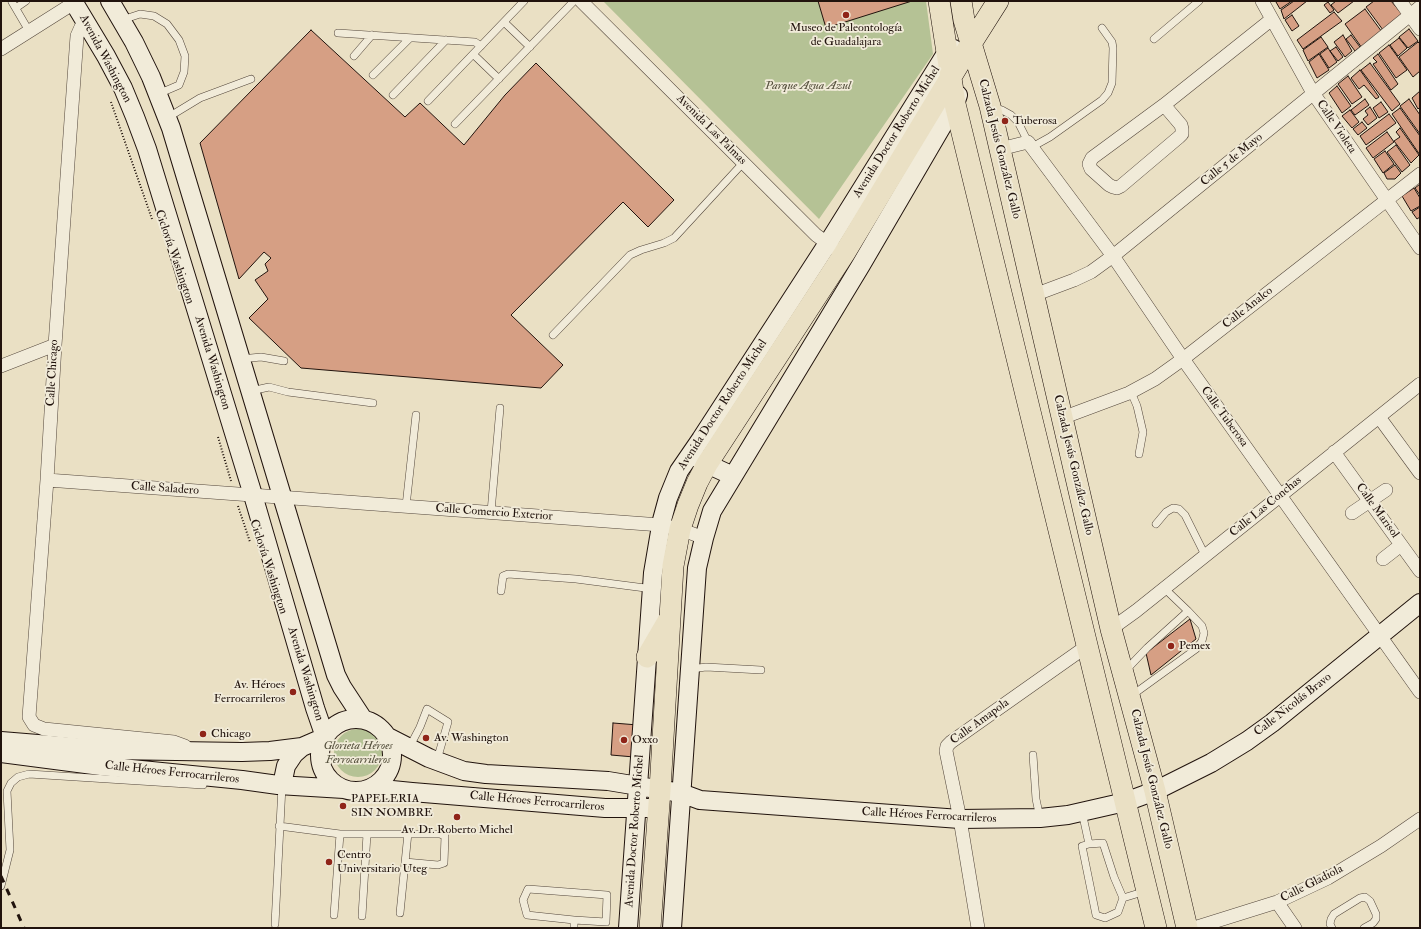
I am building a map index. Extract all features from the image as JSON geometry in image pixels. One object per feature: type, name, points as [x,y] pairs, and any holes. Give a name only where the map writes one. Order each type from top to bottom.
[{"type":"main road","points":[[110,1],[134,42],[151,77],[167,118],[336,674],[342,687],[363,719]]},
{"type":"main road","points":[[939,1],[955,104],[1156,928]]},
{"type":"main road","name":"Calzada Jesús González Gallo","points":[[961,1],[964,20],[972,42],[990,106],[1111,628],[1155,790],[1187,928]]},
{"type":"main road","name":"Avenida Doctor Roberto Michel","points":[[628,928],[647,657],[664,588],[675,552],[670,527],[691,498],[699,459],[836,249],[950,79],[998,1]]},
{"type":"main road","name":"Avenida Washington","points":[[75,2],[123,88],[140,130],[253,495],[315,708],[325,737]]},
{"type":"main road","name":"Avenida Doctor Roberto Michel","points":[[724,422],[811,305],[836,249],[946,52],[972,42]]},
{"type":"main road","name":"Avenida Doctor Roberto Michel","points":[[672,928],[697,568],[712,511],[830,316],[955,104],[972,42]]},
{"type":"main road","points":[[811,305],[830,316]]},
{"type":"main road","points":[[724,422],[754,441]]},
{"type":"main road","points":[[699,459],[733,476]]},
{"type":"main road","points":[[664,588],[696,584]]},
{"type":"main road","name":"Avenida Doctor Roberto Michel","points":[[650,928],[670,614],[664,588]]},
{"type":"main road","name":"Calle Nicolás Bravo","points":[[1155,790],[1211,763],[1247,741],[1272,723],[1420,603]]},
{"type":"main road","points":[[647,657],[670,614],[694,612]]},
{"type":"main road","points":[[665,706],[688,706]]},
{"type":"main road","points":[[352,719],[363,719],[373,722],[388,737],[392,748],[392,760],[389,771],[382,781],[372,788],[354,791],[344,789],[327,777],[322,767],[320,757],[321,747],[325,737],[332,728],[341,722],[352,719]]},
{"type":"main road","name":"Calle Héroes Ferrocarrileros","points":[[1,741],[111,750],[204,752],[270,751],[302,747],[325,737]]},
{"type":"main road","name":"Calle Héroes Ferrocarrileros","points":[[388,737],[436,761],[464,771],[486,774],[608,781],[638,786],[659,799]]},
{"type":"main road","points":[[663,741],[685,742]]},
{"type":"main road","points":[[280,785],[286,766],[294,754],[302,747]]},
{"type":"main road","name":"Calle Héroes Ferrocarrileros","points":[[1,752],[101,766],[280,785],[344,789]]},
{"type":"main road","name":"Calle Héroes Ferrocarrileros","points":[[372,788],[597,808],[637,808],[659,799],[700,800],[960,819],[1040,818],[1082,812],[1125,802],[1155,790]]},
{"type":"main road","points":[[656,841],[678,842]]},
{"type":"street","name":"Avenida Las Palmas","points":[[581,1],[816,235],[836,249]]},
{"type":"street","name":"Calle Violeta","points":[[1262,1],[1313,93],[1386,201],[1420,248]]},
{"type":"street","points":[[1400,1],[1415,11],[1420,29]]},
{"type":"street","points":[[1,49],[75,2]]},
{"type":"street","name":"Calle 5 de Mayo","points":[[1034,295],[1091,272],[1113,256],[1415,11]]},
{"type":"street","points":[[1164,105],[1180,125],[1182,134],[1121,186],[1117,188],[1112,187],[1091,169],[1089,164],[1092,158],[1164,105],[1272,19]]},
{"type":"street","name":"Calle Chicago","points":[[34,725],[29,717],[47,480],[77,36],[85,22]]},
{"type":"street","points":[[1000,149],[1030,145]]},
{"type":"street","name":"Calle Tuberosa","points":[[1030,145],[1113,256],[1183,359],[1420,692]]},
{"type":"street","name":"Calle Analco","points":[[1062,418],[1131,392],[1155,379],[1183,359],[1420,174]]},
{"type":"street","points":[[1,366],[55,344]]},
{"type":"street","name":"Calle Las Conchas","points":[[1111,628],[1206,555],[1420,384]]},
{"type":"street","points":[[1379,416],[1420,473]]},
{"type":"street","name":"Calle Marisol","points":[[1334,452],[1420,571]]},
{"type":"street","name":"Calle Saladero","points":[[47,480],[282,497]]},
{"type":"street","points":[[1352,513],[1386,490]]},
{"type":"street","name":"Calle Comercio Exterior","points":[[282,497],[670,527],[704,538]]},
{"type":"street","points":[[1383,559],[1402,545]]},
{"type":"street","name":"Calle Amapola","points":[[978,928],[960,819],[946,751],[947,746],[1087,646]]},
{"type":"street","name":"Calle Héroes Ferrocarrileros","points":[[34,725],[44,729],[174,742],[204,752]]},
{"type":"street","name":"Calle Gladiola","points":[[1194,928],[1277,902],[1328,878],[1381,846],[1420,819]]},
{"type":"street","points":[[1277,902],[1295,928]]},
{"type":"lane","points":[[26,1],[14,5],[29,31]]},
{"type":"lane","points":[[428,101],[524,1]]},
{"type":"lane","points":[[455,124],[574,1]]},
{"type":"lane","points":[[1154,39],[1199,1]]},
{"type":"lane","points":[[122,20],[140,14],[154,16],[166,24],[179,40],[184,56],[184,72],[179,85],[158,94]]},
{"type":"lane","points":[[504,22],[530,47]]},
{"type":"lane","points":[[1030,145],[1050,137],[1102,100],[1108,93],[1112,83],[1113,48],[1112,42],[1102,28]]},
{"type":"lane","points":[[338,33],[475,42],[481,46]]},
{"type":"lane","points":[[354,56],[372,35]]},
{"type":"lane","points":[[374,76],[410,38]]},
{"type":"lane","points":[[393,95],[446,40]]},
{"type":"lane","points":[[473,54],[499,79]]},
{"type":"lane","points":[[167,118],[200,98],[251,79]]},
{"type":"lane","name":"Calle Tuberosa","points":[[990,106],[1011,115],[1020,126],[1030,145]]},
{"type":"lane","points":[[553,335],[630,255],[674,238],[744,163]]},
{"type":"lane","points":[[241,359],[261,357],[284,361]]},
{"type":"lane","points":[[250,391],[269,387],[288,392],[373,403]]},
{"type":"lane","points":[[1131,392],[1137,406],[1143,432],[1139,454]]},
{"type":"lane","points":[[491,512],[500,408]]},
{"type":"lane","points":[[406,506],[416,415]]},
{"type":"lane","points":[[1156,524],[1166,512],[1173,508],[1179,509],[1185,515],[1206,555]]},
{"type":"lane","points":[[500,591],[503,576],[508,574],[576,578],[664,588]]},
{"type":"lane","points":[[1130,697],[1196,649],[1202,642],[1204,633],[1202,626],[1164,588]]},
{"type":"lane","points":[[1123,673],[1147,648],[1188,611]]},
{"type":"lane","points":[[691,669],[706,667],[761,670]]},
{"type":"lane","points":[[409,748],[427,709],[448,722],[436,761]]},
{"type":"lane","points":[[1033,755],[1036,799],[1040,818]]},
{"type":"lane","points":[[1,886],[10,850],[7,792],[11,783],[18,777],[29,774],[210,785]]},
{"type":"lane","points":[[231,787],[280,785],[275,924]]},
{"type":"lane","points":[[1082,812],[1089,844]]},
{"type":"lane","points":[[279,826],[340,834],[408,833],[440,834],[445,836],[444,863],[438,865],[405,862]]},
{"type":"lane","points":[[400,913],[408,833]]},
{"type":"lane","points":[[334,915],[340,834]]},
{"type":"lane","points":[[362,916],[367,834]]},
{"type":"lane","points":[[1103,843],[1114,877],[1123,898],[1118,912],[1105,918],[1096,915],[1082,846],[1089,844],[1103,843]]},
{"type":"lane","points":[[528,889],[607,895],[606,922],[574,920],[527,915],[523,900],[528,889]]},
{"type":"lane","points":[[1123,898],[1147,891]]},
{"type":"lane","points":[[1332,928],[1330,919],[1334,914],[1360,898],[1365,897],[1370,901],[1376,914],[1376,920],[1364,928]]},
{"type":"lane","points":[[574,920],[574,928]]},
{"type":"path","name":"Ciclovía Washington","points":[[111,100],[152,220]]},
{"type":"path","name":"Ciclovía Washington","points":[[217,432],[234,494],[251,545]]},
{"type":"green space","name":"Parque Agua Azul","points":[[603,1],[926,1],[933,54],[819,219]]},
{"type":"green space","name":"Glorieta Héroes Ferrocarrileros","points":[[353,729],[363,729],[375,736],[382,748],[382,758],[375,770],[363,777],[353,777],[345,773],[338,766],[334,758],[334,748],[338,740],[345,733]]},
{"type":"building","name":"Museo de Paleontología de Guadalajara","points":[[818,1],[912,1],[826,28]]},
{"type":"building","points":[[1292,1],[1280,9],[1276,2]]},
{"type":"building","points":[[1294,1],[1307,1],[1284,19],[1281,10]]},
{"type":"building","points":[[1336,1],[1354,1],[1338,13],[1331,5]]},
{"type":"building","points":[[1374,1],[1391,1],[1402,14],[1383,30],[1366,7]]},
{"type":"building","points":[[1328,2],[1334,10],[1330,13],[1324,5]]},
{"type":"building","points":[[1365,9],[1382,32],[1362,48],[1345,24]]},
{"type":"building","points":[[1334,12],[1342,21],[1303,49],[1297,40]]},
{"type":"building","points":[[1292,15],[1299,26],[1292,31],[1285,20]]},
{"type":"building","points":[[1409,29],[1418,41],[1408,48],[1399,37]]},
{"type":"building","points":[[311,30],[405,117],[420,103],[464,145],[505,95],[536,63],[674,200],[648,227],[623,202],[511,315],[563,365],[541,388],[301,368],[249,318],[268,299],[255,280],[268,271],[265,264],[271,258],[264,252],[239,279],[200,143]]},
{"type":"building","points":[[1343,35],[1352,51],[1345,57],[1334,42]]},
{"type":"building","points":[[1351,35],[1360,47],[1355,51],[1346,39]]},
{"type":"building","points":[[1321,37],[1328,47],[1308,61],[1303,50]]},
{"type":"building","points":[[1399,38],[1407,48],[1398,56],[1390,45]]},
{"type":"building","points":[[1418,42],[1420,44],[1420,71],[1413,77],[1399,57]]},
{"type":"building","points":[[1389,45],[1407,70],[1396,78],[1379,53]]},
{"type":"building","points":[[1336,47],[1343,57],[1338,61],[1330,51]]},
{"type":"building","points":[[1328,48],[1337,62],[1329,68],[1320,54]]},
{"type":"building","points":[[1319,54],[1329,70],[1317,78],[1309,62]]},
{"type":"building","points":[[1378,54],[1398,84],[1391,90],[1373,64],[1377,62],[1373,58]]},
{"type":"building","points":[[1370,63],[1400,104],[1392,111],[1361,70]]},
{"type":"building","points":[[1360,70],[1379,97],[1376,99],[1364,85],[1359,89],[1351,78]]},
{"type":"building","points":[[1348,76],[1362,97],[1352,104],[1338,84]]},
{"type":"building","points":[[1337,86],[1351,106],[1342,113],[1329,93]]},
{"type":"building","points":[[1420,91],[1420,107],[1418,109],[1412,98]]},
{"type":"building","points":[[1365,99],[1369,105],[1355,115],[1351,110]]},
{"type":"building","points":[[1409,99],[1420,115],[1420,134],[1400,106]]},
{"type":"building","points":[[1381,102],[1388,112],[1379,118],[1373,108]]},
{"type":"building","points":[[1370,107],[1377,118],[1368,125],[1363,119],[1368,115],[1365,111]]},
{"type":"building","points":[[1400,108],[1420,136],[1420,155],[1392,114]]},
{"type":"building","points":[[1350,110],[1359,122],[1352,128],[1342,116]]},
{"type":"building","points":[[1389,114],[1396,123],[1366,145],[1360,136]]},
{"type":"building","points":[[1362,122],[1367,128],[1358,135],[1353,129]]},
{"type":"building","points":[[1400,128],[1419,155],[1411,163],[1394,141],[1400,137],[1396,132]]},
{"type":"building","points":[[1387,132],[1394,142],[1373,158],[1366,148]]},
{"type":"building","points":[[1396,145],[1410,165],[1402,172],[1387,152]]},
{"type":"building","points":[[1385,151],[1394,164],[1383,173],[1374,159]]},
{"type":"building","points":[[1395,165],[1401,173],[1395,179],[1387,179],[1384,173]]},
{"type":"building","points":[[1420,184],[1420,195],[1415,188]]},
{"type":"building","points":[[1414,188],[1420,198],[1420,206],[1411,211],[1402,196]]},
{"type":"building","points":[[1420,207],[1420,217],[1417,219],[1412,212]]},
{"type":"building","name":"Pemex","points":[[1190,619],[1196,639],[1151,675],[1146,653]]},
{"type":"building","name":"Oxxo","points":[[613,723],[638,725],[634,757],[611,755]]},
{"type":"railway","points":[[1,876],[24,928]]},
{"type":"place","name":"Museo de Paleontología de Guadalajara","points":[[846,15]]},
{"type":"place","name":"Tuberosa","points":[[1005,121]]},
{"type":"place","name":"Pemex","points":[[1171,646]]},
{"type":"place","name":"Av. Héroes Ferrocarrileros","points":[[293,692]]},
{"type":"place","name":"Chicago","points":[[203,734]]},
{"type":"place","name":"Av. Washington","points":[[426,738]]},
{"type":"place","name":"Oxxo","points":[[624,740]]},
{"type":"place","name":"PAPELERIA SIN NOMBRE","points":[[343,806]]},
{"type":"place","name":"Av. Dr. Roberto Michel","points":[[457,817]]},
{"type":"place","name":"Centro Universitario Uteg","points":[[329,862]]}]
